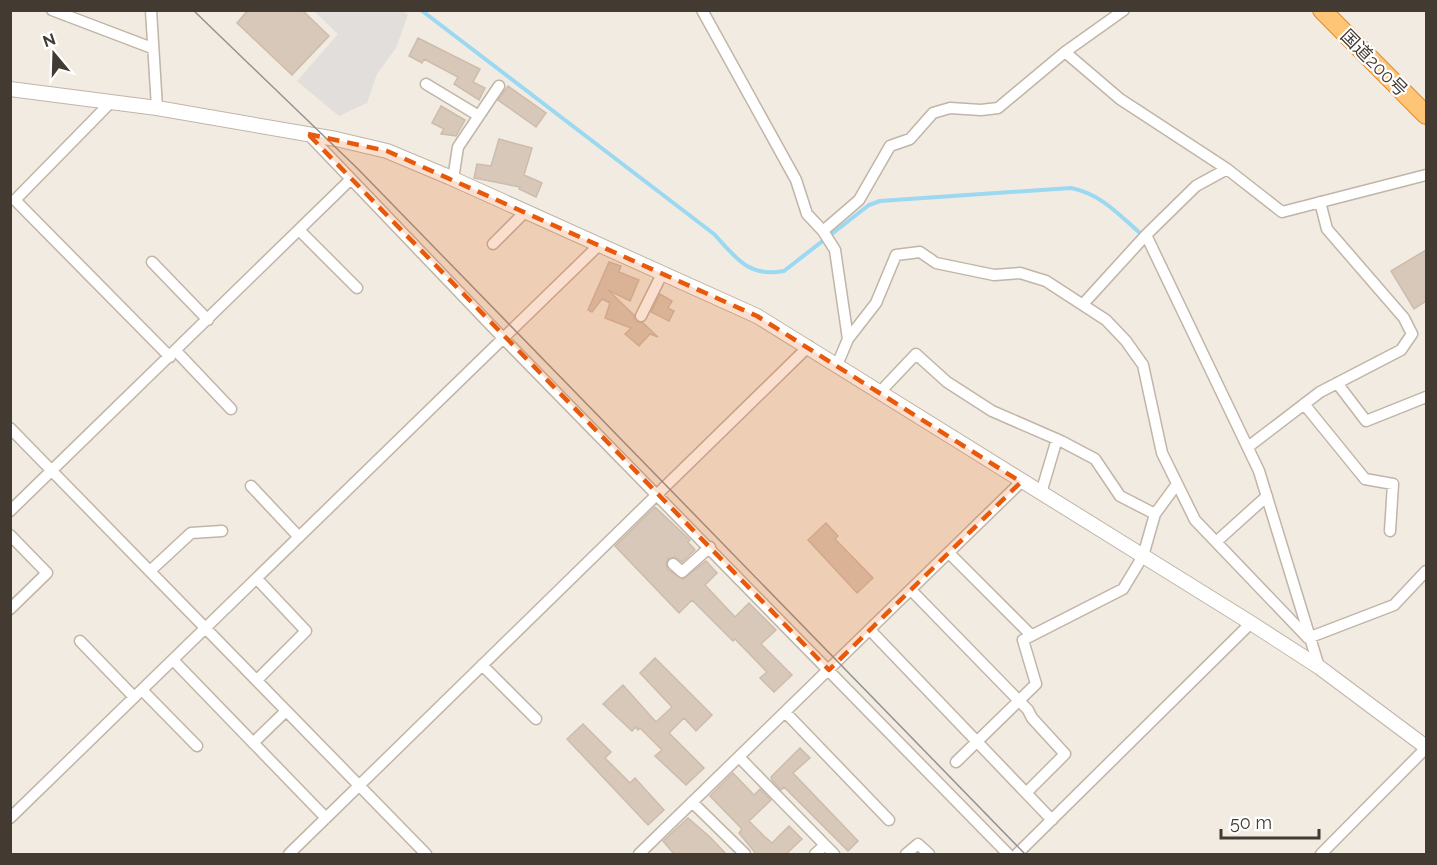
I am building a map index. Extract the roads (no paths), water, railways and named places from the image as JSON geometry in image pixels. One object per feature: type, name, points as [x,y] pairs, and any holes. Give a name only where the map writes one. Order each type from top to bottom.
[{"type":"highway","name":"国道200号","points":[[1322,10],[1426,116]]},
{"type":"street","points":[[52,10],[153,48]]},
{"type":"street","points":[[151,10],[157,108]]},
{"type":"street","points":[[702,10],[796,180],[807,214],[825,234],[835,250],[848,339]]},
{"type":"street","points":[[825,234],[859,200],[890,146],[910,139],[933,113],[950,108],[981,110],[998,108],[1065,52],[1124,10]]},
{"type":"street","points":[[1065,52],[1120,99],[1227,169],[1282,212],[1426,175]]},
{"type":"street","points":[[426,84],[480,116]]},
{"type":"street","points":[[453,179],[458,147],[499,86]]},
{"type":"street","points":[[10,89],[157,108],[308,134],[387,151],[757,316],[1251,623],[1319,667],[1426,747],[1321,855]]},
{"type":"street","points":[[112,101],[15,200],[231,410]]},
{"type":"street","points":[[308,134],[504,339],[710,547],[1008,855]]},
{"type":"street","points":[[1084,303],[1146,235],[1196,186],[1227,169]]},
{"type":"street","points":[[10,512],[351,179]]},
{"type":"street","points":[[1248,447],[1304,404],[1337,383],[1401,350],[1412,334],[1404,318],[1327,229],[1320,202]]},
{"type":"street","points":[[493,244],[525,212]]},
{"type":"street","points":[[299,230],[357,288]]},
{"type":"street","points":[[1146,235],[1248,447],[1267,496],[1308,638],[1319,667]]},
{"type":"street","points":[[10,818],[598,246]]},
{"type":"street","points":[[837,365],[848,339],[876,303],[896,255],[920,252],[936,263],[994,275],[1020,273],[1046,281],[1084,303],[1113,327],[1143,365],[1162,453],[1195,520],[1308,638]]},
{"type":"street","points":[[152,262],[207,320]]},
{"type":"street","points":[[641,316],[662,274]]},
{"type":"street","points":[[289,855],[808,346]]},
{"type":"street","points":[[880,392],[916,354],[947,382],[992,411],[1058,439],[1095,459],[1120,496],[1155,514]]},
{"type":"street","points":[[1337,383],[1366,422],[1426,397]]},
{"type":"street","points":[[1304,404],[1365,479],[1393,484],[1390,531]]},
{"type":"street","points":[[10,428],[426,855]]},
{"type":"street","points":[[1041,494],[1058,439]]},
{"type":"street","points":[[639,855],[1022,482]]},
{"type":"street","points":[[956,762],[1036,684],[1023,640],[1123,589],[1143,556],[1155,514],[1177,484]]},
{"type":"street","points":[[250,486],[299,537]]},
{"type":"street","points":[[1216,542],[1267,496]]},
{"type":"street","points":[[150,571],[191,533],[222,531]]},
{"type":"street","points":[[10,535],[47,573],[10,609]]},
{"type":"street","points":[[673,564],[682,572],[710,547]]},
{"type":"street","points":[[949,553],[1031,636]]},
{"type":"street","points":[[1308,638],[1394,605],[1426,571]]},
{"type":"street","points":[[256,579],[306,631],[257,680]]},
{"type":"street","points":[[911,590],[1019,701],[1065,754],[1026,793]]},
{"type":"street","points":[[1017,855],[1251,623]]},
{"type":"street","points":[[870,630],[1052,820]]},
{"type":"street","points":[[80,641],[197,746]]},
{"type":"street","points":[[173,660],[326,818]]},
{"type":"street","points":[[482,665],[536,718]]},
{"type":"street","points":[[253,743],[286,711]]},
{"type":"street","points":[[784,712],[890,820]]},
{"type":"street","points":[[739,757],[834,855]]},
{"type":"street","points":[[692,802],[745,855]]},
{"type":"street","points":[[906,855],[918,844],[929,855]]},
{"type":"street","points":[[815,855],[825,845]]},
{"type":"street","points":[[647,846],[656,855]]},
{"type":"waterway","points":[[421,10],[714,234],[744,264],[761,272],[784,271],[869,205],[880,201],[1071,188],[1100,200],[1141,234]]},
{"type":"tram line","points":[[193,10],[357,168],[1025,854]]}]
